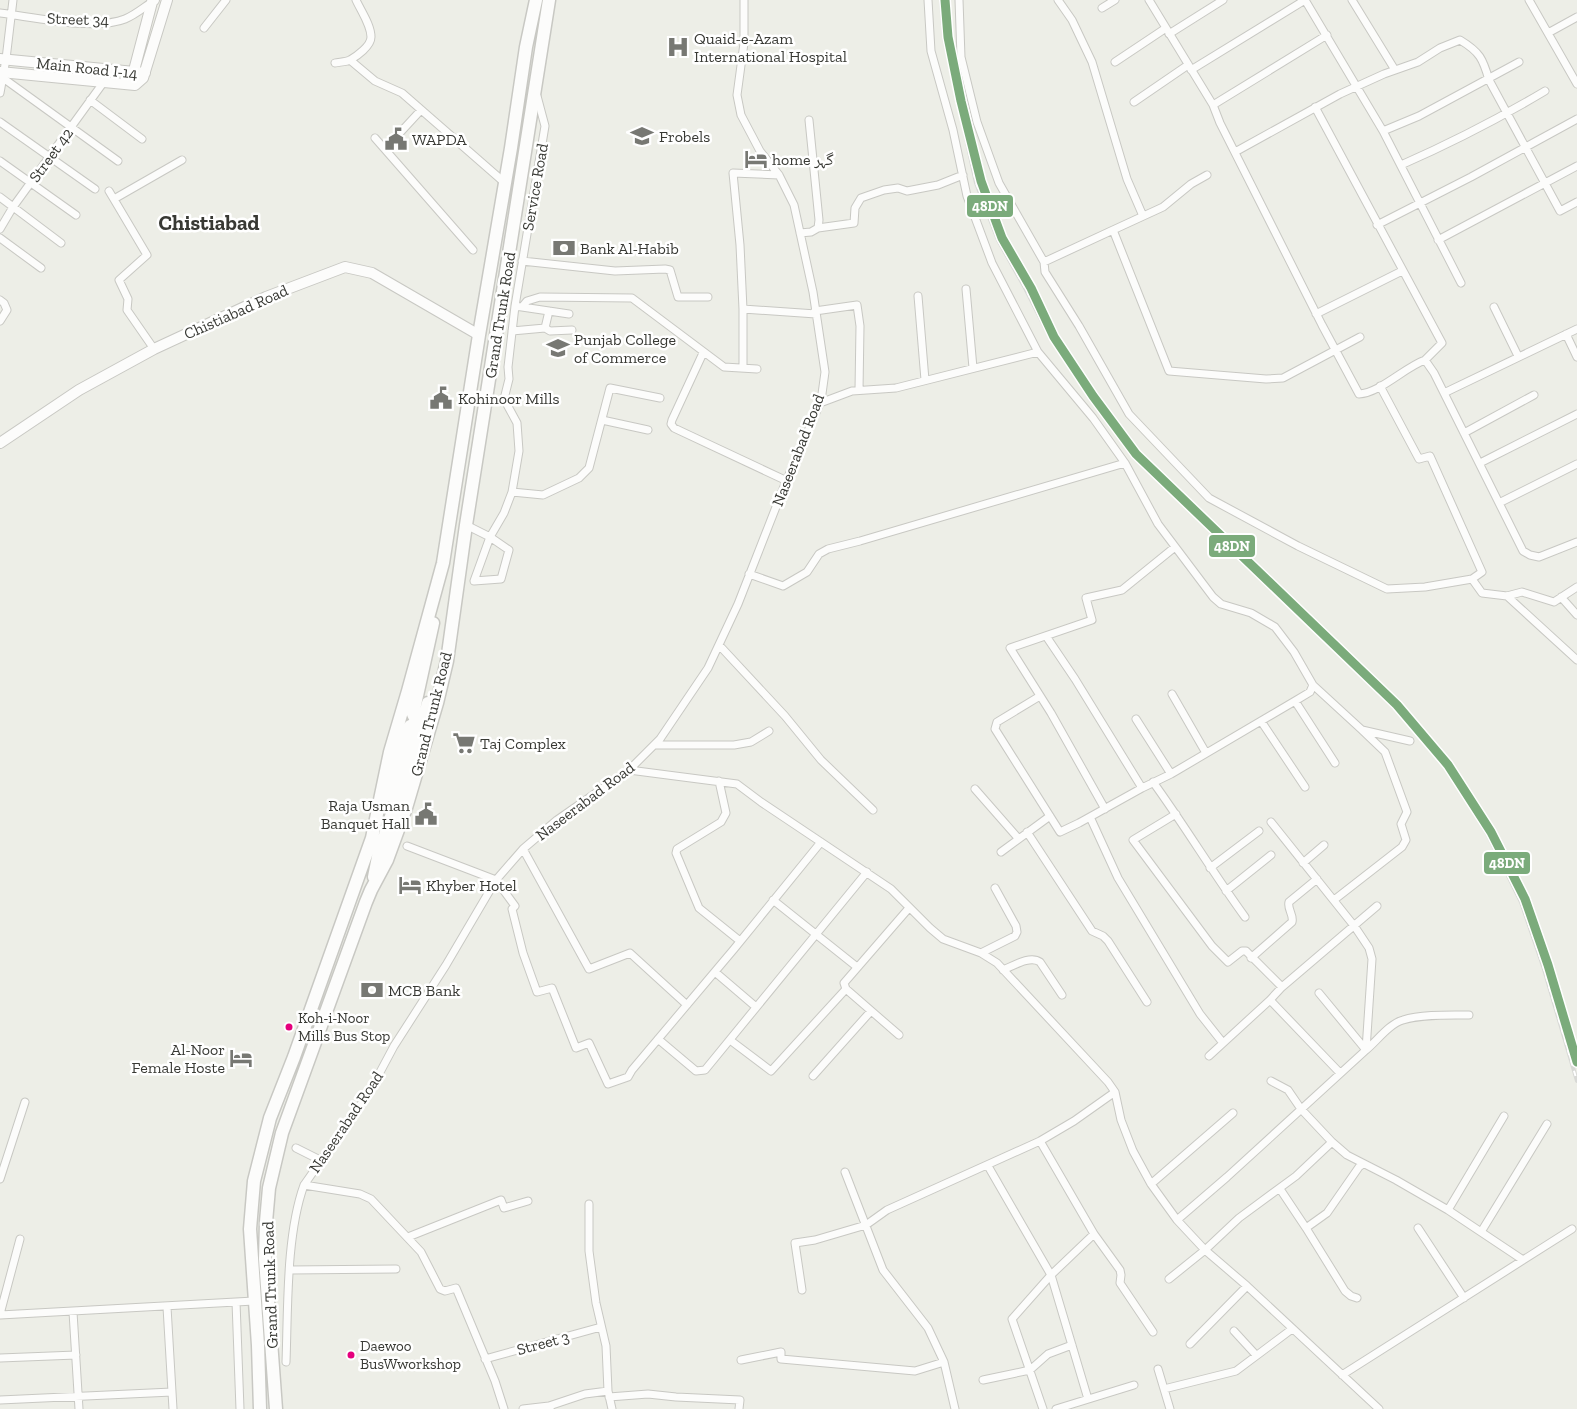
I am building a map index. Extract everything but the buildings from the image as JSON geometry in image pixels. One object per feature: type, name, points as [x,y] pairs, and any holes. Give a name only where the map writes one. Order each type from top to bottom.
[{"type":"highway","name":"Grand Trunk Road","points":[[260,1409],[258,1345],[250,1229],[254,1181],[263,1142],[372,838],[390,752],[443,563],[535,0]]},
{"type":"highway","name":"Grand Trunk Road","points":[[276,1409],[266,1259],[266,1222],[269,1188],[282,1133],[371,890],[387,860],[406,808],[437,703],[447,661],[457,584],[549,0]]},
{"type":"highway","points":[[545,26],[555,0]]},
{"type":"highway","points":[[443,563],[430,643],[414,714],[419,720],[424,718],[430,699],[457,584]]},
{"type":"highway","points":[[371,890],[378,857],[421,730],[417,724],[410,726],[394,779],[372,838]]},
{"type":"main road","points":[[144,73],[167,0]]},
{"type":"main road","points":[[130,86],[153,1]]},
{"type":"main road","name":"Main Road I-14","points":[[2,74],[130,86],[139,82],[144,73],[3,59]]},
{"type":"main road","name":"Chistiabad Road","points":[[0,443],[79,390],[154,349],[266,297],[345,267],[372,273],[479,335]]},
{"type":"street","points":[[0,93],[3,59],[13,0]]},
{"type":"street","points":[[204,28],[226,0]]},
{"type":"street","points":[[335,63],[350,60],[370,43],[372,38],[356,0]]},
{"type":"street","name":"Naseerabad Road","points":[[286,1362],[290,1270],[298,1200],[304,1185],[370,1091],[394,1046],[446,965],[496,880],[524,848],[557,820],[629,770],[660,739],[708,668],[820,404],[825,372],[816,312],[794,205],[778,174],[760,150],[741,115],[737,95],[744,43],[744,0]]},
{"type":"street","points":[[928,0],[930,51],[953,130],[966,196],[992,263],[1038,352],[1093,418],[1125,463],[1158,524],[1202,584],[1221,604],[1251,612],[1275,627],[1294,652],[1313,685],[1385,752],[1407,812],[1401,824],[1406,840],[1402,847],[1334,900]]},
{"type":"street","points":[[959,0],[961,57],[976,122],[999,183],[1044,262],[1045,272],[1079,326],[1128,414],[1209,498],[1298,546],[1387,589],[1425,587],[1472,579],[1482,572],[1430,456],[1418,459],[1380,386]]},
{"type":"street","points":[[1058,0],[1072,20],[1092,62],[1127,179],[1143,216]]},
{"type":"street","points":[[1102,8],[1115,0]]},
{"type":"street","points":[[1149,0],[1213,105],[1316,314],[1359,394],[1363,394],[1425,360],[1442,343],[1315,107]]},
{"type":"street","points":[[1115,62],[1223,0]]},
{"type":"street","points":[[1134,102],[1189,67],[1305,0],[1383,131],[1461,283]]},
{"type":"street","points":[[1352,0],[1395,70]]},
{"type":"street","points":[[1529,0],[1577,84]]},
{"type":"street","name":"Street 34","points":[[0,13],[77,23],[101,23],[123,20],[153,1]]},
{"type":"street","points":[[1548,33],[1577,17]]},
{"type":"street","points":[[1213,105],[1327,35]]},
{"type":"street","points":[[1235,152],[1315,107],[1357,86],[1418,62],[1440,48],[1460,40],[1470,46],[1483,59],[1489,80],[1560,211],[1577,202]]},
{"type":"street","points":[[350,60],[375,81],[402,93],[506,184]]},
{"type":"street","points":[[1383,131],[1419,116],[1489,80],[1519,62]]},
{"type":"street","points":[[2,74],[118,161]]},
{"type":"street","name":"Street 42","points":[[0,229],[13,207],[103,83]]},
{"type":"street","name":"Service Road","points":[[490,537],[508,550],[502,578],[474,581],[490,537],[504,513],[512,492],[519,451],[517,423],[504,399],[509,379],[508,367],[512,331],[518,306],[522,261],[545,126],[535,88]]},
{"type":"street","points":[[1401,165],[1445,146],[1545,92]]},
{"type":"street","points":[[90,100],[142,139]]},
{"type":"street","points":[[385,149],[421,110]]},
{"type":"street","points":[[1377,225],[1420,204],[1577,119]]},
{"type":"street","points":[[808,120],[819,220],[818,228]]},
{"type":"street","points":[[0,122],[95,189]]},
{"type":"street","points":[[375,138],[473,250]]},
{"type":"street","points":[[114,199],[182,160]]},
{"type":"street","points":[[0,161],[76,216]]},
{"type":"street","points":[[1438,240],[1577,166]]},
{"type":"street","points":[[743,368],[740,245],[733,173],[778,174]]},
{"type":"street","points":[[800,233],[811,232],[818,228],[854,223],[855,208],[861,198],[884,190],[898,188],[907,191],[938,185],[963,175]]},
{"type":"street","points":[[1044,262],[1163,207],[1191,184],[1208,175]]},
{"type":"street","points":[[109,190],[146,255],[119,280],[128,299],[127,310],[154,349]]},
{"type":"street","points":[[0,197],[62,243]]},
{"type":"street","points":[[1113,230],[1169,371],[1283,378],[1360,337]]},
{"type":"street","points":[[0,238],[41,268]]},
{"type":"street","points":[[522,261],[615,271],[665,269],[670,270],[680,299],[708,297]]},
{"type":"street","points":[[1316,314],[1402,271]]},
{"type":"street","points":[[966,289],[973,368]]},
{"type":"street","points":[[918,296],[926,380]]},
{"type":"street","points":[[518,306],[540,297],[632,298],[724,367],[757,370]]},
{"type":"street","points":[[0,321],[7,310],[2,302]]},
{"type":"street","points":[[743,309],[816,312],[857,305],[860,326],[859,390]]},
{"type":"street","points":[[518,306],[569,314]]},
{"type":"street","points":[[1494,308],[1518,356]]},
{"type":"street","points":[[545,328],[549,311]]},
{"type":"street","points":[[512,331],[545,328],[550,331],[572,330]]},
{"type":"street","points":[[1444,393],[1577,329]]},
{"type":"street","points":[[1566,334],[1577,357]]},
{"type":"street","points":[[703,352],[671,424],[674,428],[787,481]]},
{"type":"street","points":[[820,404],[852,391],[896,388],[1038,352]]},
{"type":"street","points":[[1425,360],[1480,462],[1523,551],[1539,558],[1577,542]]},
{"type":"street","points":[[512,492],[543,495],[578,478],[590,468],[610,388],[660,398]]},
{"type":"street","points":[[1464,432],[1534,395]]},
{"type":"street","points":[[1480,462],[1577,414]]},
{"type":"street","points":[[602,420],[648,430]]},
{"type":"street","points":[[749,574],[783,586],[807,572],[819,554],[828,549],[860,542],[1125,463]]},
{"type":"street","points":[[1499,503],[1577,464]]},
{"type":"street","points":[[466,526],[490,537]]},
{"type":"street","points":[[1105,808],[1010,648],[1092,620],[1086,598],[1122,590],[1175,547]]},
{"type":"street","points":[[1472,579],[1482,593],[1507,596],[1522,592],[1554,602],[1577,587]]},
{"type":"street","points":[[1507,596],[1577,660]]},
{"type":"street","points":[[1561,597],[1577,615]]},
{"type":"street","points":[[1046,636],[1075,679],[1142,788]]},
{"type":"street","points":[[719,645],[785,716],[821,760],[873,810]]},
{"type":"street","points":[[1040,696],[997,722],[995,729],[1060,832],[1171,774],[1310,692],[1313,685]]},
{"type":"street","points":[[1172,694],[1206,753]]},
{"type":"street","points":[[1295,701],[1335,763]]},
{"type":"street","points":[[1136,718],[1171,774]]},
{"type":"street","points":[[1261,721],[1305,787]]},
{"type":"street","points":[[1362,730],[1410,741]]},
{"type":"street","points":[[654,745],[734,745],[751,742],[769,731]]},
{"type":"street","points":[[629,770],[719,780],[744,787],[761,802],[891,889],[943,939],[981,953],[997,963],[1108,1082],[1115,1092],[1133,1151],[1151,1184],[1178,1220],[1205,1250],[1248,1286],[1379,1409]]},
{"type":"street","points":[[719,780],[726,812],[721,822],[677,849],[676,853],[699,908],[740,942]]},
{"type":"street","points":[[1153,782],[1245,917]]},
{"type":"street","points":[[975,790],[1018,838]]},
{"type":"street","points":[[1176,814],[1133,840],[1206,939],[1225,960],[1228,962],[1242,951],[1246,951],[1282,987]]},
{"type":"street","points":[[1001,852],[1050,816]]},
{"type":"street","points":[[1090,817],[1118,878],[1200,1014],[1222,1043]]},
{"type":"street","points":[[1271,822],[1355,927],[1371,954],[1366,1050]]},
{"type":"street","points":[[1210,868],[1259,831]]},
{"type":"street","points":[[1027,832],[1092,931],[1104,936],[1108,941],[1148,1002]]},
{"type":"street","points":[[407,846],[496,880],[515,906],[512,909],[523,953],[537,992],[552,988],[576,1048],[588,1042],[608,1084],[628,1077],[821,842]]},
{"type":"street","points":[[1303,863],[1324,846]]},
{"type":"street","points":[[524,848],[589,969],[630,953],[687,1005]]},
{"type":"street","points":[[1226,890],[1271,855]]},
{"type":"street","points":[[658,1039],[696,1071],[705,1070],[867,872]]},
{"type":"street","points":[[1251,958],[1292,922],[1293,919],[1288,906],[1289,902],[1318,879]]},
{"type":"street","points":[[981,953],[1015,936],[1017,932],[1016,926],[995,888]]},
{"type":"street","points":[[773,900],[857,967]]},
{"type":"street","points":[[1209,1056],[1282,987],[1355,927],[1377,906]]},
{"type":"street","points":[[899,1035],[846,989],[844,983],[909,908]]},
{"type":"street","points":[[1003,970],[1031,959],[1036,959],[1062,995]]},
{"type":"street","points":[[715,972],[756,1007]]},
{"type":"street","points":[[730,1040],[771,1071],[846,989]]},
{"type":"street","points":[[1319,993],[1366,1050]]},
{"type":"street","points":[[1270,1000],[1340,1072]]},
{"type":"street","points":[[813,1076],[871,1011]]},
{"type":"street","points":[[1178,1220],[1389,1029],[1402,1020],[1442,1014],[1469,1016]]},
{"type":"street","points":[[1271,1082],[1288,1090],[1301,1109],[1347,1155],[1448,1210],[1523,1260]]},
{"type":"street","points":[[802,1290],[795,1243],[815,1240],[866,1225],[887,1210],[1040,1141],[1074,1121],[1115,1092]]},
{"type":"street","points":[[0,1178],[3,1159],[25,1102]]},
{"type":"street","points":[[1151,1184],[1233,1114]]},
{"type":"street","points":[[1448,1210],[1504,1116]]},
{"type":"street","points":[[1481,1232],[1547,1124]]},
{"type":"street","points":[[1040,1141],[1094,1234],[1120,1270],[1120,1283],[1153,1332]]},
{"type":"street","points":[[1169,1279],[1205,1250],[1239,1218],[1296,1176],[1332,1142]]},
{"type":"street","points":[[296,1148],[320,1160]]},
{"type":"street","points":[[1306,1228],[1327,1213],[1363,1164]]},
{"type":"street","points":[[988,1166],[1051,1275],[1088,1399]]},
{"type":"street","points":[[845,1172],[883,1270],[928,1328],[944,1362],[955,1409]]},
{"type":"street","points":[[304,1185],[360,1194],[371,1199],[421,1252],[442,1291],[456,1288],[504,1409]]},
{"type":"street","points":[[1280,1189],[1345,1291],[1357,1298]]},
{"type":"street","points":[[408,1237],[501,1200],[504,1208],[528,1201]]},
{"type":"street","points":[[589,1204],[589,1251],[596,1303],[606,1346],[608,1394],[612,1409]]},
{"type":"street","points":[[1418,1228],[1464,1298]]},
{"type":"street","points":[[1342,1375],[1572,1229]]},
{"type":"street","points":[[1043,1409],[1012,1319],[1051,1275],[1094,1234]]},
{"type":"street","points":[[20,1239],[0,1314],[73,1312],[254,1301]]},
{"type":"street","points":[[290,1270],[396,1269]]},
{"type":"street","points":[[1190,1344],[1248,1286]]},
{"type":"street","points":[[236,1302],[240,1409]]},
{"type":"street","points":[[167,1307],[174,1409]]},
{"type":"street","points":[[73,1312],[79,1409]]},
{"type":"street","name":"Street 3","points":[[485,1359],[601,1327]]},
{"type":"street","points":[[1164,1389],[1236,1371],[1292,1329]]},
{"type":"street","points":[[1234,1332],[1256,1355]]},
{"type":"street","points":[[983,1380],[1030,1370],[1048,1354],[1072,1345]]},
{"type":"street","points":[[740,1360],[781,1352],[781,1359],[914,1372],[944,1362]]},
{"type":"street","points":[[0,1358],[76,1355]]},
{"type":"street","points":[[1158,1369],[1170,1409]]},
{"type":"street","points":[[1056,1409],[1134,1385]]},
{"type":"street","points":[[0,1400],[172,1392]]},
{"type":"street","points":[[523,1409],[550,1407],[585,1394],[648,1394],[740,1400],[740,1409]]},
{"type":"railway","points":[[941,0],[944,38],[976,183],[998,240],[1051,339],[1090,398],[1133,456],[1395,708],[1446,767],[1488,835],[1521,902],[1543,966],[1577,1081]]},
{"type":"transit line","name":"48DN","points":[[945,0],[948,37],[961,101],[981,181],[1002,238],[1031,288],[1054,337],[1093,396],[1136,454],[1397,705],[1448,765],[1491,832],[1525,899],[1548,965],[1577,1062]]},
{"type":"place","name":"Quaid-e-Azam International Hospital","points":[[678,47]]},
{"type":"place","name":"Frobels","points":[[642,136]]},
{"type":"place","name":"WAPDA","points":[[396,139]]},
{"type":"place","name":"home گہر","points":[[756,159]]},
{"type":"place","name":"Bank Al-Habib","points":[[564,248]]},
{"type":"place","name":"Punjab College of Commerce","points":[[558,348]]},
{"type":"place","name":"Kohinoor Mills","points":[[441,398]]},
{"type":"place","name":"Taj Complex","points":[[464,743]]},
{"type":"place","name":"Raja Usman Banquet Hall","points":[[426,814]]},
{"type":"place","name":"Khyber Hotel","points":[[410,885]]},
{"type":"place","name":"MCB Bank","points":[[372,990]]},
{"type":"place","name":"Koh-i-Noor Mills Bus Stop","points":[[289,1027]]},
{"type":"place","name":"Al-Noor Female Hoste","points":[[241,1058]]},
{"type":"place","name":"Daewoo BusWworkshop","points":[[351,1355]]},
{"type":"district","name":"Chistiabad","points":[[209,222]]}]
